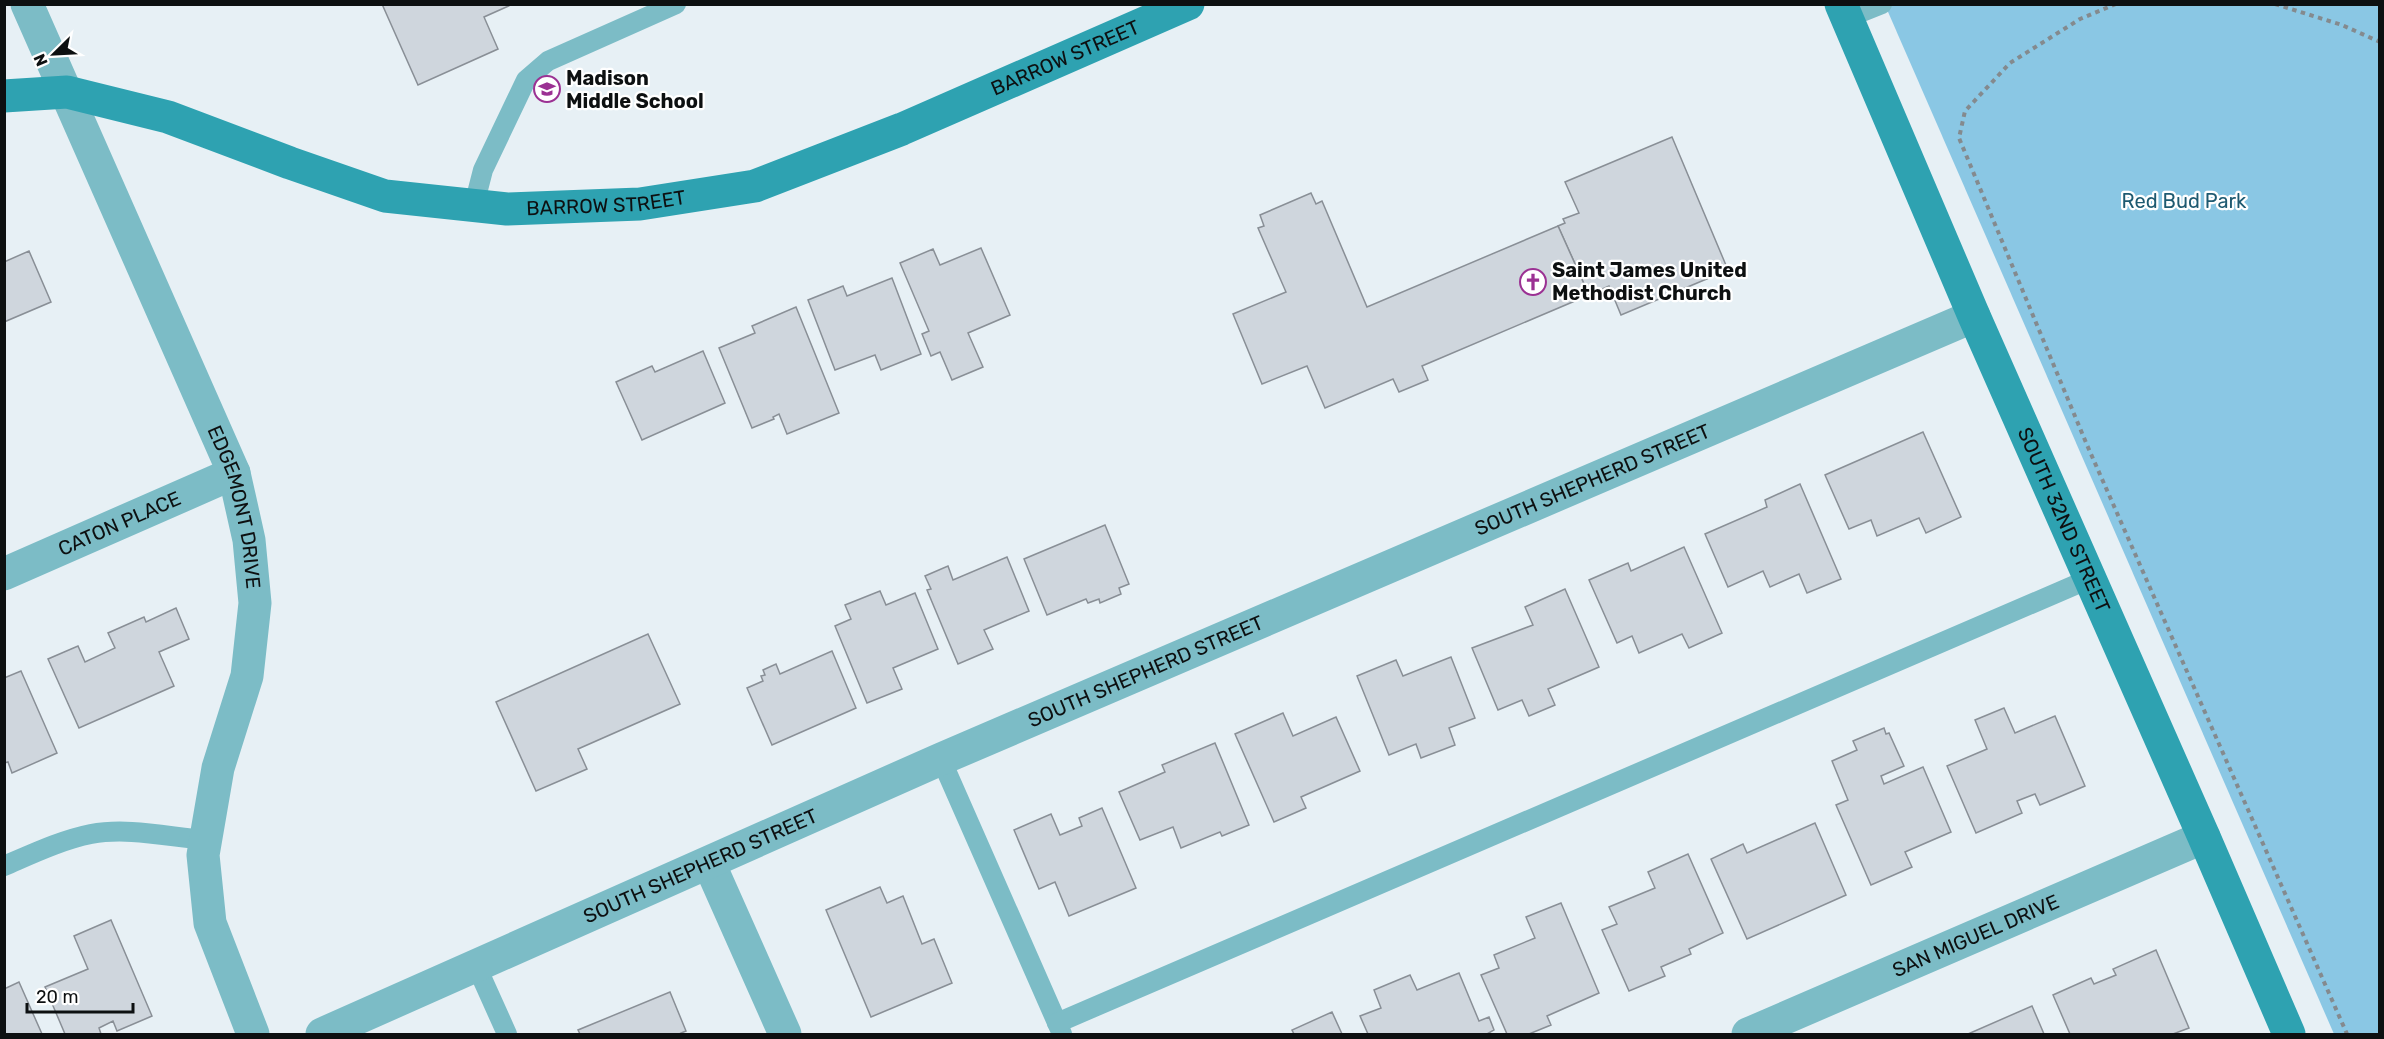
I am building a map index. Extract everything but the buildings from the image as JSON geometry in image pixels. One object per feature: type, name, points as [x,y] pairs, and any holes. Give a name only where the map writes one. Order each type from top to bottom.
[{"type":"street","name":"EDGEMONT DRIVE","points":[[27,4],[234,473],[249,540],[255,603],[247,676],[218,768],[203,855],[210,923],[253,1035]]},
{"type":"street","name":"BARROW STREET","points":[[4,96],[67,92],[168,117],[290,164],[385,196],[507,209],[640,204],[755,186],[902,129],[1188,4]]},
{"type":"street","name":"SOUTH 32ND STREET","points":[[1844,11],[1974,316],[2289,1035]]},
{"type":"street","name":"SOUTH SHEPHERD STREET","points":[[322,1035],[476,964],[941,759],[1974,316]]},
{"type":"street","name":"CATON PLACE","points":[[4,574],[234,473]]},
{"type":"street","name":"SAN MIGUEL DRIVE","points":[[1748,1035],[2204,837]]},
{"type":"street","points":[[709,863],[784,1035]]},
{"type":"lane","points":[[474,205],[483,170],[526,80],[548,61],[676,4]]},
{"type":"lane","points":[[1844,11],[1882,4]]},
{"type":"lane","points":[[941,759],[1060,1029],[2089,579]]},
{"type":"lane","points":[[4,866],[49,847],[91,834],[125,832],[206,840]]},
{"type":"lane","points":[[476,964],[507,1035]]},
{"type":"path","points":[[2115,4],[2080,18],[2010,63],[1965,111],[1959,138],[2087,445],[2347,1035]]},
{"type":"path","points":[[2275,4],[2342,25],[2379,42]]},
{"type":"green space","name":"Red Bud Park","points":[[1885,5],[2379,5],[2379,1034],[2334,1034]]},
{"type":"place","name":"Madison Middle School","points":[[547,89]]},
{"type":"place","name":"Saint James United Methodist Church","points":[[1533,282]]}]
